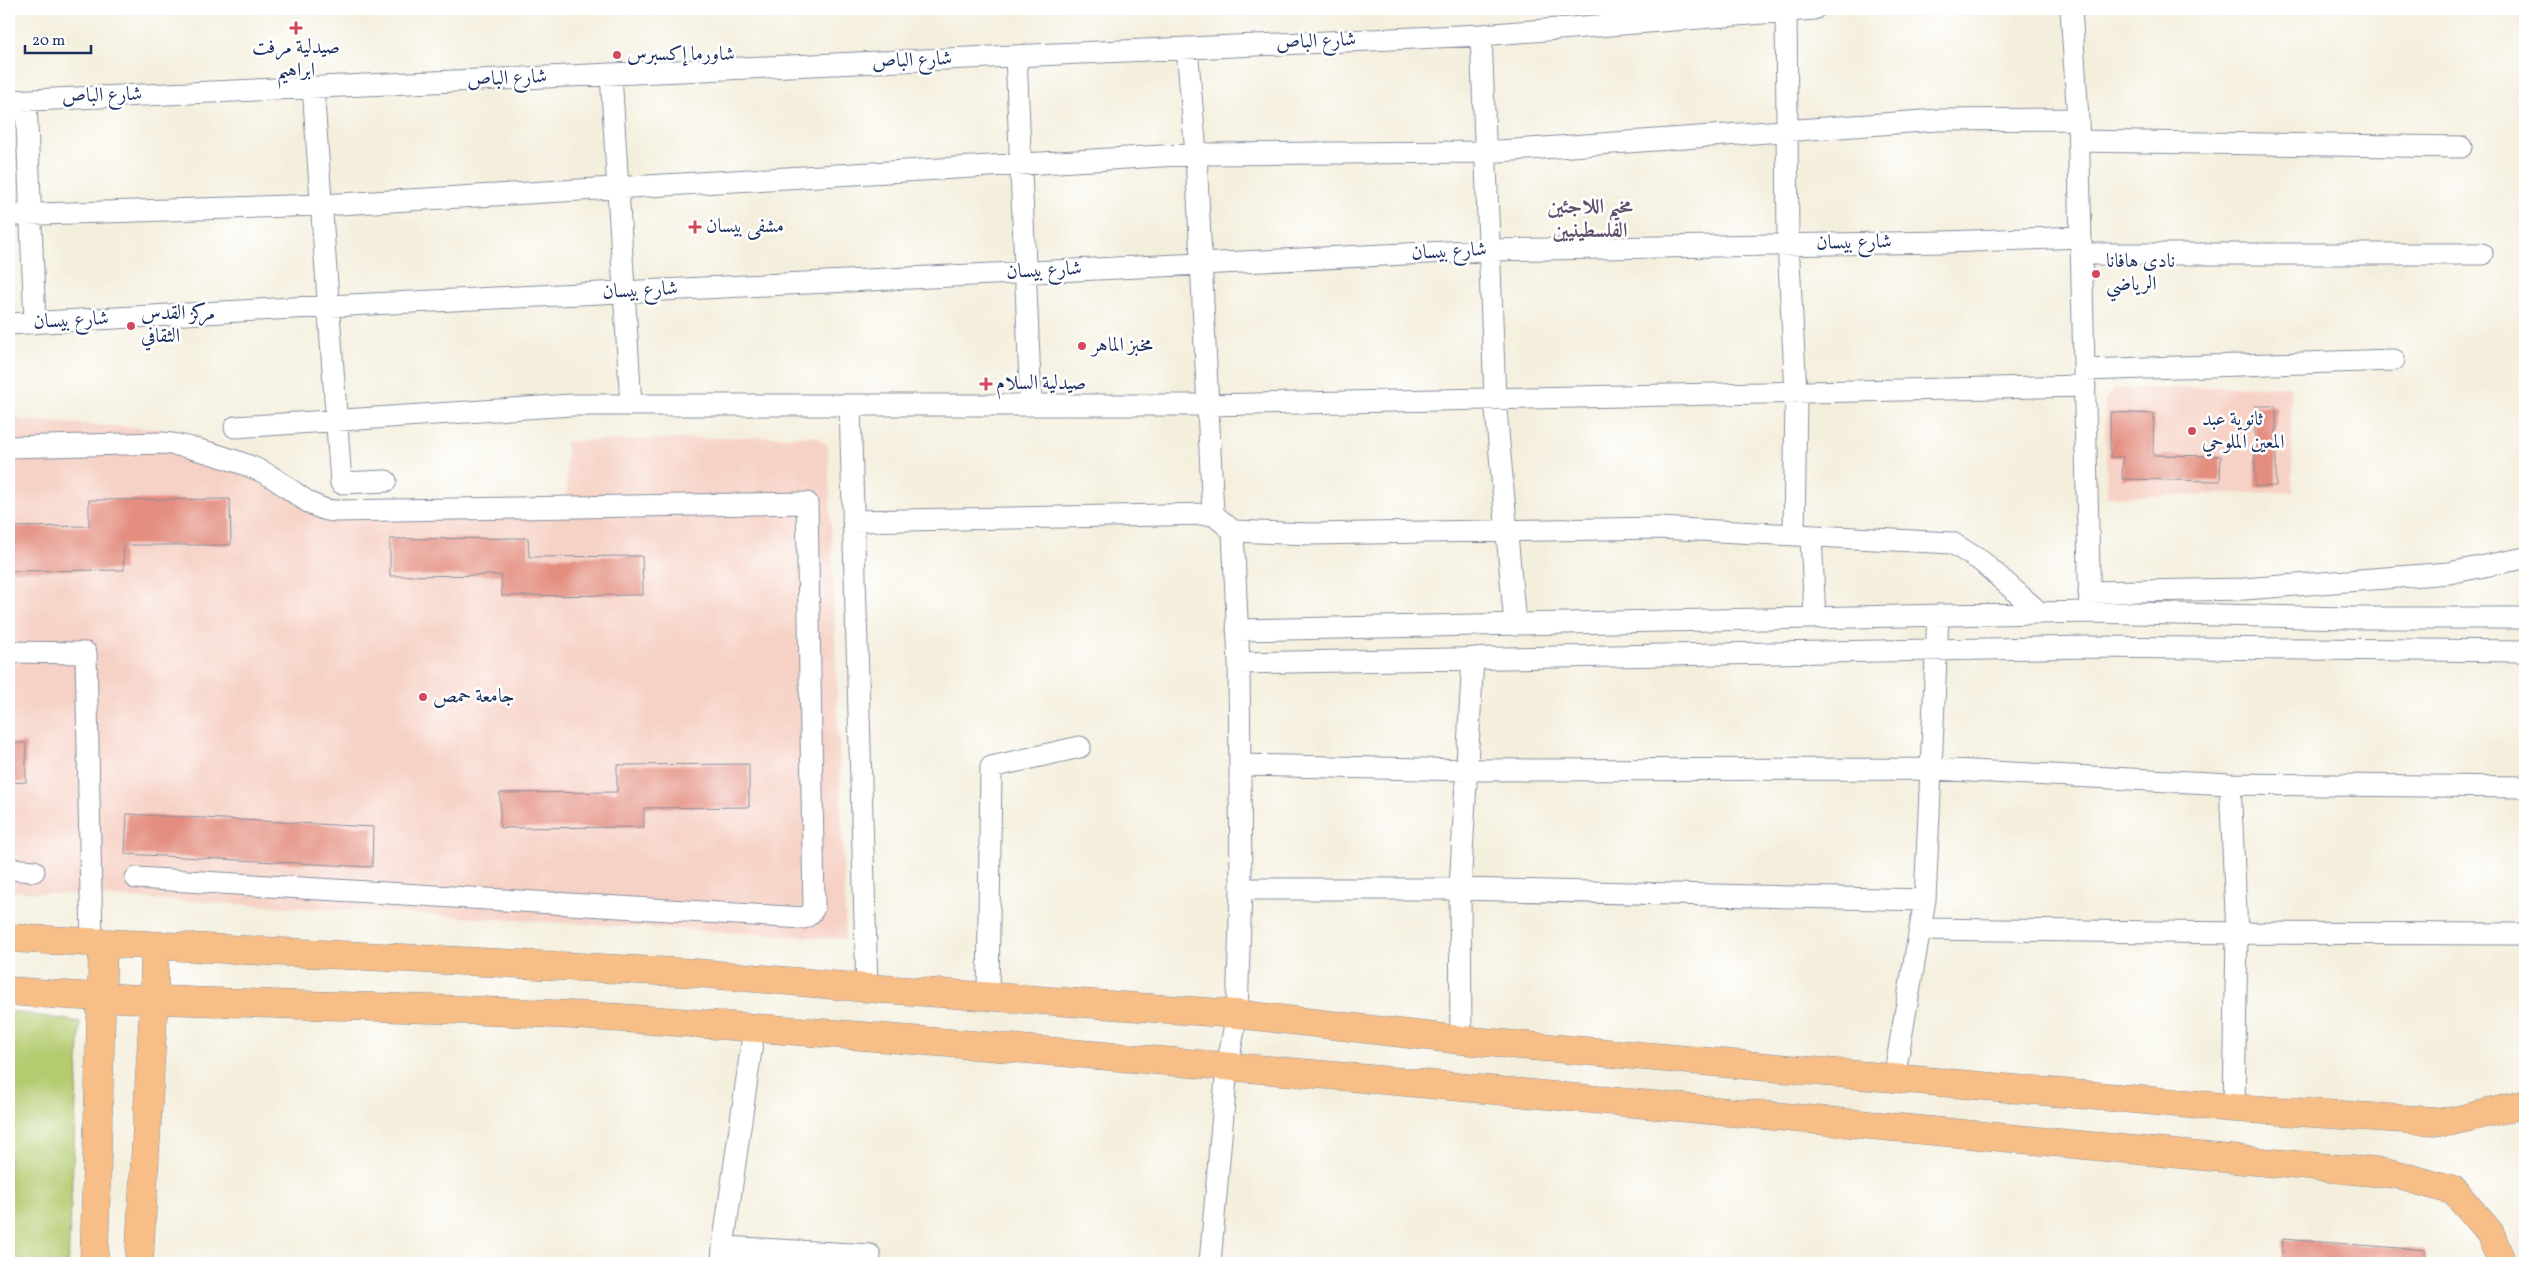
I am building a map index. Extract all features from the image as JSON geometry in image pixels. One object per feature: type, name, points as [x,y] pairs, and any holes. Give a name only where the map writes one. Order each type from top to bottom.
[{"type":"main road","points":[[9,938],[696,973],[867,988],[1237,1014],[1461,1040],[2234,1108],[2450,1122],[2525,1104]]},
{"type":"main road","points":[[94,1263],[103,998],[98,942]]},
{"type":"main road","points":[[140,1263],[154,1000],[155,946]]},
{"type":"main road","points":[[9,991],[103,998],[449,1008],[620,1018],[1227,1067],[2395,1174],[2454,1191],[2490,1233],[2502,1263]]},
{"type":"street","name":"شارع الباص","points":[[17,100],[1481,35],[1786,9],[1814,9]]},
{"type":"street","points":[[1786,9],[1788,243],[1802,535],[1815,618]]},
{"type":"street","points":[[2071,9],[2078,119],[2089,602]]},
{"type":"street","points":[[1481,35],[1495,398],[1508,531],[1514,625]]},
{"type":"street","points":[[1186,48],[1196,154],[1202,263],[1206,406],[1213,514]]},
{"type":"street","points":[[1016,56],[1031,406]]},
{"type":"street","points":[[611,74],[631,405]]},
{"type":"street","points":[[313,87],[341,482],[386,482]]},
{"type":"street","points":[[17,100],[31,214],[35,323]]},
{"type":"street","points":[[9,215],[322,205],[1196,154],[1485,152],[1786,129],[1938,120],[2078,119]]},
{"type":"street","points":[[2078,141],[2461,147]]},
{"type":"street","name":"شارع بيسان","points":[[9,324],[329,306],[1489,250],[1788,243],[1945,242],[2482,254]]},
{"type":"street","points":[[235,426],[572,405],[1206,406],[1495,398],[1796,393],[2394,360]]},
{"type":"street","points":[[850,405],[867,988]]},
{"type":"street","points":[[9,447],[163,444],[184,446],[263,472],[320,508],[334,511],[807,503],[814,908],[804,918],[136,878]]},
{"type":"street","points":[[853,521],[1213,514],[1233,531],[1310,534],[1659,528],[1952,543],[1981,561],[2040,613]]},
{"type":"street","points":[[1210,1263],[1227,1067],[1237,1014],[1241,889],[1239,663],[1233,531]]},
{"type":"street","points":[[1237,630],[2040,613],[2089,602],[2449,573],[2525,558]]},
{"type":"street","points":[[2089,602],[2349,618],[2525,618]]},
{"type":"street","points":[[1894,1078],[1925,900],[1938,615]]},
{"type":"street","points":[[1239,663],[2090,647],[2525,651]]},
{"type":"street","points":[[9,652],[86,652],[98,942]]},
{"type":"street","points":[[1461,1040],[1460,889],[1473,658]]},
{"type":"street","points":[[988,996],[991,767],[1080,747]]},
{"type":"street","points":[[1241,765],[1467,770],[1932,770],[2230,784],[2525,787]]},
{"type":"street","points":[[2230,784],[2237,933],[2234,1108]]},
{"type":"street","points":[[9,869],[34,870]]},
{"type":"street","points":[[1241,889],[1460,889],[1925,900]]},
{"type":"street","points":[[1920,929],[2525,934]]},
{"type":"street","points":[[754,1029],[722,1255],[870,1255],[869,1263]]},
{"type":"shaded area","points":[[2290,386],[2293,492],[2107,497],[2105,399],[2114,389]]},
{"type":"shaded area","name":"جامعة حمص","points":[[9,404],[17,420],[157,429],[268,462],[329,501],[567,502],[566,441],[816,436],[828,447],[846,939],[9,891]]},
{"type":"green space","points":[[9,1011],[80,1022],[68,1263],[9,1263]]},
{"type":"building","points":[[2255,406],[2276,406],[2276,486],[2255,487]]},
{"type":"building","points":[[2110,412],[2154,414],[2153,455],[2221,456],[2220,481],[2122,479],[2123,457],[2110,457]]},
{"type":"building","points":[[230,499],[231,545],[123,545],[124,570],[9,571],[9,527],[89,526],[89,500]]},
{"type":"building","points":[[528,538],[529,557],[642,556],[643,595],[502,596],[501,575],[390,576],[390,539]]},
{"type":"building","points":[[9,743],[26,743],[26,782],[9,783]]},
{"type":"building","points":[[749,764],[749,807],[644,808],[644,827],[500,828],[500,793],[617,792],[617,765]]},
{"type":"building","points":[[127,814],[373,827],[372,867],[125,854]]},
{"type":"building","points":[[2283,1239],[2425,1250],[2425,1263],[2281,1263]]},
{"type":"place","name":"صيدلية مرفت ابراهيم","points":[[296,28]]},
{"type":"place","name":"شاورما إكسبرس","points":[[617,55]]},
{"type":"place","name":"مشفى بيسان","points":[[695,227]]},
{"type":"place","name":"نادي هافانا الرياضي","points":[[2096,274]]},
{"type":"place","name":"مركز القدس الثقافي","points":[[131,326]]},
{"type":"place","name":"مخبز الماهر","points":[[1082,346]]},
{"type":"place","name":"صيدلية السلام","points":[[986,384]]},
{"type":"place","name":"ثانوية عبد المعين الملوحي","points":[[2192,431]]},
{"type":"place","name":"جامعة حمص","points":[[423,697]]},
{"type":"district","name":"مخيم اللاجئين الفلسطينيين","points":[[1590,219]]}]
